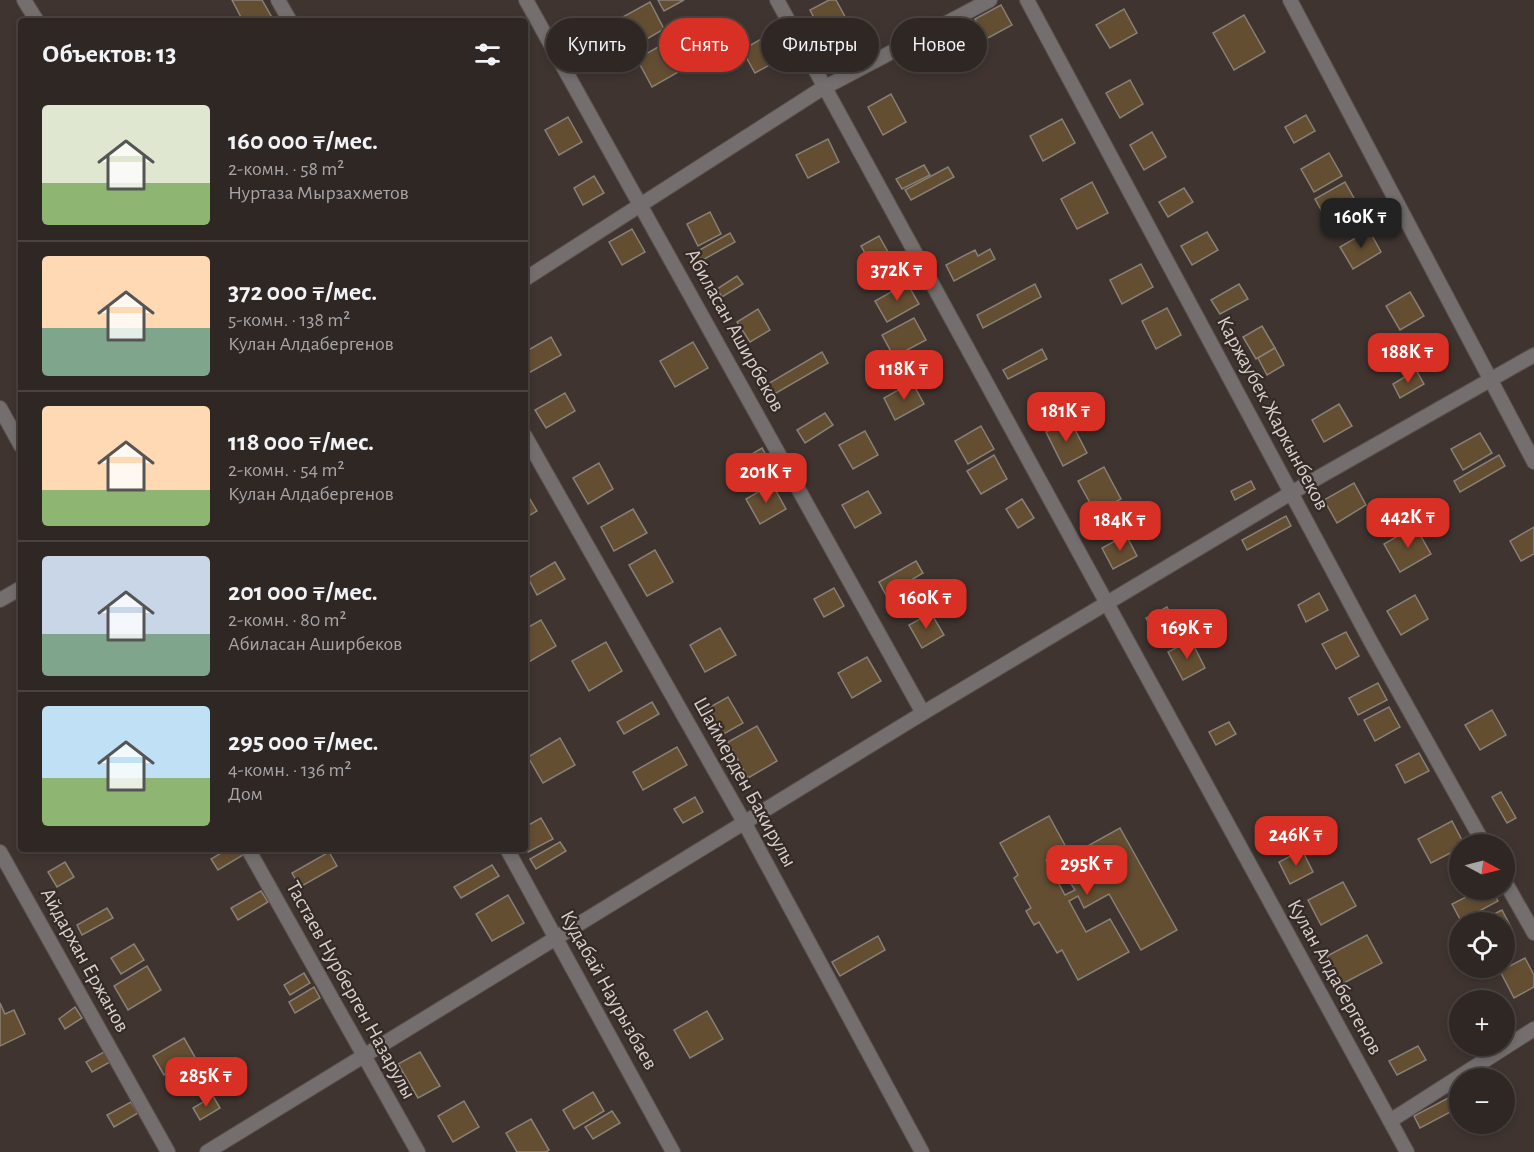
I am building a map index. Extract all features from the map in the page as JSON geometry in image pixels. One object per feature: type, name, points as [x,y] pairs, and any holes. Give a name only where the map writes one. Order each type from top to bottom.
[{"type":"street","points":[[24,0],[35,18]]},
{"type":"street","points":[[278,0],[288,18]]},
{"type":"street","name":"Абиласан Аширбеков","points":[[526,0],[923,713]]},
{"type":"street","name":"Кулан Алдабергенов","points":[[777,0],[1407,1152]]},
{"type":"street","points":[[528,277],[826,87],[990,0]]},
{"type":"street","name":"Каржаубек Жаркынбеков","points":[[1027,0],[1377,652],[1478,834]]},
{"type":"street","points":[[1290,0],[1534,462]]},
{"type":"street","points":[[207,1152],[923,713],[1291,493],[1534,355]]},
{"type":"street","points":[[0,408],[18,441]]},
{"type":"street","name":"Шаймерден Бакирулы","points":[[528,441],[744,822],[922,1152]]},
{"type":"street","points":[[0,600],[18,590]]},
{"type":"street","name":"Айдархан Ержанов","points":[[0,852],[168,1152]]},
{"type":"street","name":"Тастаев Нурберген Назарулы","points":[[250,852],[418,1152]]},
{"type":"street","name":"Кудабай Наурызбаев","points":[[509,852],[673,1152]]},
{"type":"street","points":[[1515,899],[1534,933]]},
{"type":"street","points":[[1390,1121],[1534,1029]]},
{"type":"building","points":[[232,0],[262,0],[272,18],[241,18]]},
{"type":"building","points":[[658,0],[684,0],[664,11]]},
{"type":"building","points":[[829,0],[836,0],[846,18],[814,18],[810,10]]},
{"type":"building","points":[[650,2],[659,19],[659,32],[647,39],[647,18],[621,18]]},
{"type":"building","points":[[1001,5],[1012,25],[987,38],[987,18],[977,18]]},
{"type":"building","points":[[1124,9],[1137,33],[1110,48],[1096,25]]},
{"type":"building","points":[[1244,15],[1265,52],[1234,70],[1213,33]]},
{"type":"building","points":[[761,39],[761,70],[755,73],[749,62],[749,46]]},
{"type":"building","points":[[659,46],[659,72],[678,72],[652,87],[644,72],[647,72],[647,53]]},
{"type":"building","points":[[1130,80],[1143,104],[1120,118],[1106,93]]},
{"type":"building","points":[[891,94],[906,122],[883,135],[868,107]]},
{"type":"building","points":[[1306,115],[1315,131],[1294,143],[1285,127]]},
{"type":"building","points":[[568,117],[582,142],[559,155],[545,130]]},
{"type":"building","points":[[1062,119],[1075,143],[1043,161],[1030,136]]},
{"type":"building","points":[[1152,132],[1166,157],[1144,170],[1130,145]]},
{"type":"building","points":[[828,139],[839,162],[808,178],[796,155]]},
{"type":"building","points":[[1329,153],[1342,176],[1314,192],[1301,169]]},
{"type":"building","points":[[924,165],[930,175],[902,189],[896,179]]},
{"type":"building","points":[[948,167],[954,177],[911,200],[905,190]]},
{"type":"building","points":[[594,176],[604,193],[583,205],[574,188]]},
{"type":"building","points":[[1092,182],[1108,213],[1077,229],[1061,199]]},
{"type":"building","points":[[1345,182],[1355,200],[1325,217],[1315,199]]},
{"type":"building","points":[[1184,188],[1193,202],[1168,217],[1159,202]]},
{"type":"building","points":[[710,212],[721,234],[698,246],[687,224]]},
{"type":"building","points":[[632,229],[645,252],[622,265],[609,242]]},
{"type":"building","points":[[1369,230],[1381,252],[1353,269],[1340,247]]},
{"type":"building","points":[[1207,232],[1218,250],[1192,265],[1181,246]]},
{"type":"building","points":[[730,233],[735,242],[699,262],[694,253]]},
{"type":"building","points":[[879,236],[892,259],[874,269],[861,246]]},
{"type":"building","points":[[990,249],[995,259],[954,281],[946,265],[975,250],[978,256]]},
{"type":"building","points":[[1141,264],[1153,287],[1122,304],[1110,280]]},
{"type":"building","points":[[737,276],[743,284],[722,297],[717,289]]},
{"type":"building","points":[[907,283],[919,304],[887,322],[875,301]]},
{"type":"building","points":[[1035,284],[1041,297],[983,328],[977,315]]},
{"type":"building","points":[[1239,284],[1248,299],[1220,314],[1211,300]]},
{"type":"building","points":[[1410,292],[1424,316],[1400,330],[1386,306]]},
{"type":"building","points":[[1167,308],[1181,335],[1156,349],[1142,321]]},
{"type":"building","points":[[758,309],[770,330],[750,342],[737,322]]},
{"type":"building","points":[[914,318],[926,340],[894,357],[882,335]]},
{"type":"building","points":[[1262,326],[1275,348],[1256,359],[1243,337]]},
{"type":"building","points":[[551,337],[561,355],[528,373],[528,350]]},
{"type":"building","points":[[693,342],[708,368],[675,387],[660,361]]},
{"type":"building","points":[[1275,348],[1284,365],[1267,375],[1258,358]]},
{"type":"building","points":[[1042,349],[1047,359],[1008,379],[1003,370]]},
{"type":"building","points":[[822,352],[828,363],[771,396],[766,385]]},
{"type":"building","points":[[1416,370],[1424,384],[1400,398],[1393,384]]},
{"type":"building","points":[[912,382],[924,404],[895,420],[884,398]]},
{"type":"building","points":[[565,393],[575,411],[546,428],[535,410]]},
{"type":"building","points":[[1056,399],[1062,410],[1034,425],[1029,414]]},
{"type":"building","points":[[1339,404],[1352,426],[1324,442],[1312,420]]},
{"type":"building","points":[[825,413],[833,425],[805,443],[797,430]]},
{"type":"building","points":[[1070,420],[1087,453],[1063,466],[1046,432]]},
{"type":"building","points":[[981,426],[994,449],[968,464],[955,441]]},
{"type":"building","points":[[865,431],[878,455],[853,469],[839,445]]},
{"type":"building","points":[[1480,433],[1492,453],[1463,470],[1451,449]]},
{"type":"building","points":[[762,448],[769,460],[740,477],[733,465]]},
{"type":"building","points":[[994,455],[1007,479],[981,494],[967,471]]},
{"type":"building","points":[[1499,455],[1505,466],[1460,492],[1454,481]]},
{"type":"building","points":[[599,463],[613,489],[588,504],[573,478]]},
{"type":"building","points":[[1104,467],[1121,499],[1095,512],[1078,481]]},
{"type":"building","points":[[1251,481],[1255,489],[1235,500],[1231,491]]},
{"type":"building","points":[[1354,483],[1366,505],[1337,523],[1324,500]]},
{"type":"building","points":[[772,484],[786,509],[760,524],[746,499]]},
{"type":"building","points":[[868,491],[881,513],[855,528],[842,505]]},
{"type":"building","points":[[528,496],[537,511],[528,516]]},
{"type":"building","points":[[1022,499],[1034,518],[1018,528],[1006,509]]},
{"type":"building","points":[[633,509],[647,533],[614,551],[601,527]]},
{"type":"building","points":[[1286,516],[1291,526],[1247,550],[1242,540]]},
{"type":"building","points":[[1415,526],[1431,554],[1400,572],[1384,544]]},
{"type":"building","points":[[1534,527],[1534,554],[1521,561],[1510,541]]},
{"type":"building","points":[[1126,535],[1137,556],[1113,569],[1102,548]]},
{"type":"building","points":[[655,550],[673,582],[647,596],[629,565]]},
{"type":"building","points":[[916,561],[923,573],[886,595],[879,582]]},
{"type":"building","points":[[555,562],[565,579],[537,595],[528,578]]},
{"type":"building","points":[[834,588],[844,606],[824,617],[814,599]]},
{"type":"building","points":[[1319,593],[1328,610],[1306,622],[1298,605]]},
{"type":"building","points":[[1415,595],[1428,619],[1401,635],[1387,611]]},
{"type":"building","points":[[1167,607],[1183,636],[1162,647],[1146,618]]},
{"type":"building","points":[[931,613],[944,635],[922,648],[909,625]]},
{"type":"building","points":[[541,620],[556,646],[528,662],[528,627]]},
{"type":"building","points":[[720,628],[736,655],[705,672],[690,645]]},
{"type":"building","points":[[1346,632],[1359,656],[1336,669],[1322,644]]},
{"type":"building","points":[[1191,640],[1205,668],[1183,680],[1168,652]]},
{"type":"building","points":[[606,642],[622,671],[589,691],[572,661]]},
{"type":"building","points":[[867,657],[881,681],[852,698],[838,673]]},
{"type":"building","points":[[1378,683],[1387,700],[1358,715],[1349,698]]},
{"type":"building","points":[[728,697],[743,723],[720,736],[705,710]]},
{"type":"building","points":[[652,702],[659,714],[624,734],[617,722]]},
{"type":"building","points":[[1389,707],[1400,727],[1375,741],[1364,720]]},
{"type":"building","points":[[1492,710],[1506,735],[1480,750],[1465,725]]},
{"type":"building","points":[[1229,722],[1236,734],[1216,745],[1209,732]]},
{"type":"building","points":[[757,726],[777,761],[748,778],[728,742]]},
{"type":"building","points":[[560,738],[575,765],[543,783],[528,757]]},
{"type":"building","points":[[677,747],[687,765],[643,790],[633,772]]},
{"type":"building","points":[[1419,753],[1429,771],[1405,783],[1396,765]]},
{"type":"building","points":[[1501,792],[1516,818],[1507,823],[1492,797]]},
{"type":"building","points":[[695,797],[703,812],[683,823],[674,809]]},
{"type":"building","points":[[1049,816],[1067,849],[1046,860],[1065,895],[1075,890],[1068,879],[1093,865],[1084,848],[1120,828],[1177,930],[1141,950],[1109,894],[1084,908],[1078,896],[1069,901],[1086,932],[1110,919],[1129,952],[1078,980],[1062,950],[1057,953],[1039,922],[1034,925],[1026,911],[1031,908],[1014,878],[1018,875],[1000,843]]},
{"type":"building","points":[[541,818],[553,839],[528,852],[528,825]]},
{"type":"building","points":[[1452,821],[1459,834],[1449,834],[1449,854],[1431,863],[1418,839]]},
{"type":"building","points":[[560,842],[566,851],[536,869],[530,859]]},
{"type":"building","points":[[1302,850],[1313,872],[1290,884],[1279,862]]},
{"type":"building","points":[[223,852],[242,852],[243,855],[218,870],[211,859]]},
{"type":"building","points":[[329,852],[337,866],[300,887],[292,873]]},
{"type":"building","points":[[65,862],[74,877],[57,887],[48,872]]},
{"type":"building","points":[[492,865],[499,876],[461,898],[454,887]]},
{"type":"building","points":[[1343,882],[1356,906],[1321,925],[1308,900]]},
{"type":"building","points":[[261,891],[268,902],[238,920],[231,908]]},
{"type":"building","points":[[508,895],[524,923],[492,941],[476,914]]},
{"type":"building","points":[[1460,900],[1498,901],[1478,912],[1456,912],[1452,904]]},
{"type":"building","points":[[107,908],[113,918],[82,935],[77,925]]},
{"type":"building","points":[[1367,935],[1382,963],[1342,984],[1327,956]]},
{"type":"building","points":[[878,936],[885,950],[840,976],[832,962]]},
{"type":"building","points":[[134,944],[144,960],[121,974],[111,958]]},
{"type":"building","points":[[1525,958],[1534,975],[1534,987],[1515,997],[1515,990],[1510,990],[1504,978],[1515,978],[1515,963]]},
{"type":"building","points":[[147,966],[161,990],[128,1010],[114,986]]},
{"type":"building","points":[[304,973],[310,983],[290,995],[284,985]]},
{"type":"building","points":[[314,987],[320,998],[295,1013],[289,1002]]},
{"type":"building","points":[[0,1003],[5,1014],[14,1010],[25,1034],[0,1046]]},
{"type":"building","points":[[75,1007],[82,1018],[65,1029],[59,1019]]},
{"type":"building","points":[[707,1011],[723,1039],[690,1058],[674,1030]]},
{"type":"building","points":[[184,1038],[195,1057],[164,1075],[153,1056]]},
{"type":"building","points":[[1418,1046],[1426,1060],[1397,1075],[1389,1061]]},
{"type":"building","points":[[104,1052],[110,1062],[92,1072],[86,1062]]},
{"type":"building","points":[[420,1052],[440,1086],[418,1098],[398,1064]]},
{"type":"building","points":[[593,1092],[604,1111],[574,1129],[563,1110]]},
{"type":"building","points":[[213,1096],[220,1108],[200,1120],[193,1108]]},
{"type":"building","points":[[1449,1098],[1449,1113],[1420,1128],[1414,1116]]},
{"type":"building","points":[[464,1101],[479,1127],[453,1142],[438,1116]]},
{"type":"building","points":[[131,1102],[138,1113],[114,1127],[107,1115]]},
{"type":"building","points":[[612,1111],[620,1123],[593,1139],[585,1127]]},
{"type":"building","points":[[531,1119],[549,1150],[546,1152],[517,1152],[506,1133]]}]
